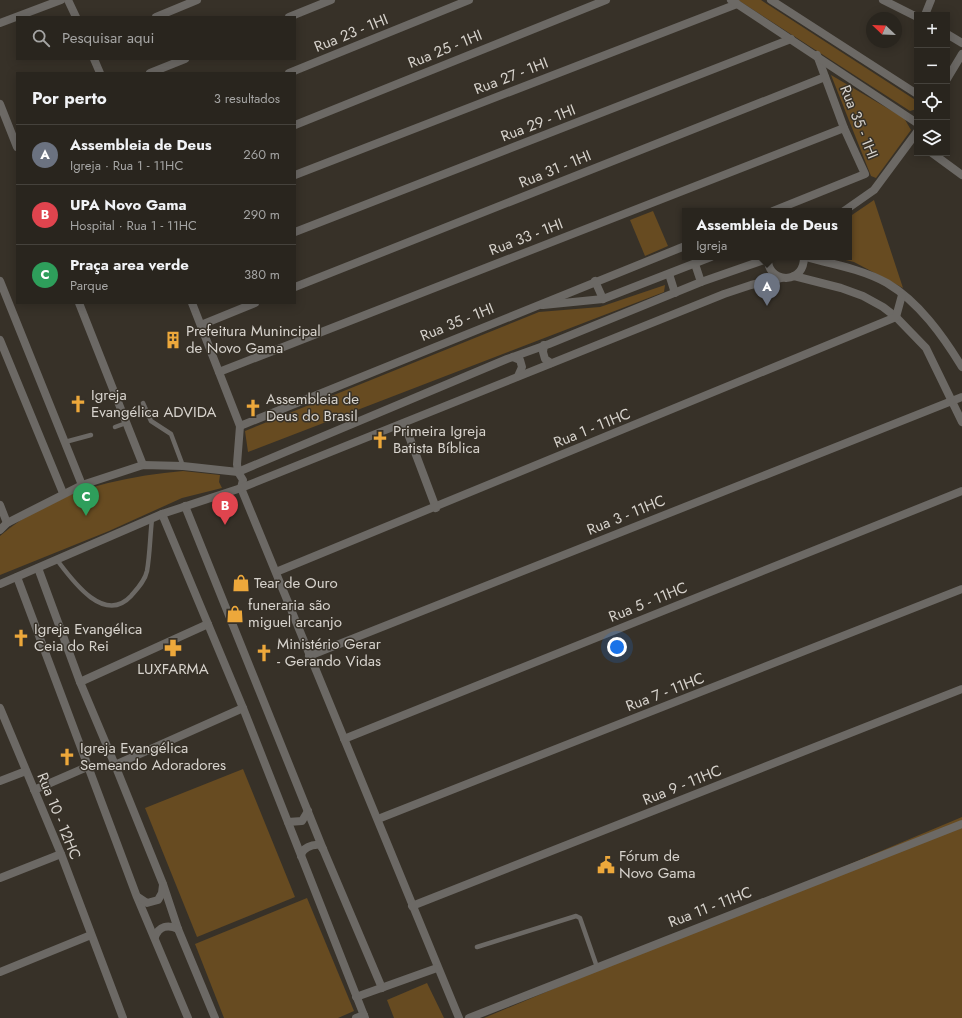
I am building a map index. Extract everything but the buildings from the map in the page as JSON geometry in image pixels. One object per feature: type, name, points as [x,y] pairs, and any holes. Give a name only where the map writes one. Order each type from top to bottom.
[{"type":"street","points":[[19,16],[61,0]]},
{"type":"street","points":[[68,0],[76,16]]},
{"type":"street","points":[[158,16],[197,0]]},
{"type":"street","points":[[291,16],[331,0]]},
{"type":"street","name":"Rua 23 - 1HI","points":[[291,72],[469,0]]},
{"type":"street","name":"Rua 25 - 1HI","points":[[296,125],[606,0]]},
{"type":"street","points":[[771,0],[914,92]]},
{"type":"street","points":[[883,0],[914,16]]},
{"type":"street","points":[[926,12],[931,0]]},
{"type":"street","points":[[734,2],[817,55],[914,121]]},
{"type":"street","name":"Rua 27 - 1HI","points":[[296,175],[734,2]]},
{"type":"street","points":[[0,23],[16,17]]},
{"type":"street","points":[[950,36],[962,43]]},
{"type":"street","name":"Rua 29 - 1HI","points":[[296,232],[791,39]]},
{"type":"street","points":[[950,74],[962,54]]},
{"type":"street","name":"Rua 35 - 1HI","points":[[780,208],[865,174],[844,128],[817,55]]},
{"type":"street","points":[[94,60],[100,72]]},
{"type":"street","points":[[152,72],[182,60]]},
{"type":"street","name":"Rua 31 - 1HI","points":[[296,287],[826,77]]},
{"type":"street","points":[[0,104],[16,144]]},
{"type":"street","name":"Rua 33 - 1HI","points":[[219,372],[844,128]]},
{"type":"street","points":[[848,208],[874,190],[914,136]]},
{"type":"street","points":[[936,156],[962,175]]},
{"type":"street","name":"Rua 35 - 1HI","points":[[240,426],[533,306],[682,247]]},
{"type":"street","points":[[533,306],[603,299],[704,260]]},
{"type":"street","points":[[0,530],[7,523],[82,484],[143,465],[183,466],[238,472],[513,357],[544,346],[701,282],[762,260]]},
{"type":"street","points":[[768,260],[770,269],[777,276],[782,278]]},
{"type":"street","points":[[794,276],[802,268],[803,260]]},
{"type":"street","points":[[815,260],[860,272],[887,283],[912,302],[932,323],[961,362]]},
{"type":"street","points":[[695,264],[701,282]]},
{"type":"street","points":[[669,274],[675,293]]},
{"type":"street","points":[[0,584],[162,514],[241,488],[724,294],[751,285],[782,278],[794,276],[841,288],[863,296],[883,307],[896,317],[926,348],[953,400],[962,422]]},
{"type":"street","points":[[0,281],[82,484]]},
{"type":"street","points":[[595,281],[603,299]]},
{"type":"street","points":[[896,317],[902,295]]},
{"type":"street","points":[[79,304],[143,465]]},
{"type":"street","points":[[192,304],[240,426],[237,455],[238,472],[243,480],[241,488],[309,656],[378,819],[437,968],[459,1018]]},
{"type":"street","points":[[200,324],[252,304]]},
{"type":"street","name":"Rua 1 - 11HC","points":[[276,572],[436,508],[896,317]]},
{"type":"street","points":[[0,340],[63,493]]},
{"type":"street","points":[[544,346],[543,352],[545,359],[551,363]]},
{"type":"street","points":[[513,357],[520,360],[522,367],[518,376]]},
{"type":"street","name":"Rua 3 - 11HC","points":[[309,656],[962,397]]},
{"type":"street","points":[[404,423],[436,508]]},
{"type":"street","name":"Rua 5 - 11HC","points":[[344,739],[962,491]]},
{"type":"street","points":[[0,505],[7,523]]},
{"type":"street","points":[[185,506],[323,849],[382,988]]},
{"type":"street","points":[[162,514],[243,708],[356,997],[362,1017]]},
{"type":"street","points":[[38,568],[80,682],[163,884],[178,929],[215,1018]]},
{"type":"street","points":[[17,577],[87,767],[138,897],[188,1018]]},
{"type":"street","name":"Rua 7 - 11HC","points":[[378,819],[962,589]]},
{"type":"street","points":[[80,682],[208,624]]},
{"type":"street","name":"Rua 9 - 11HC","points":[[412,906],[962,689]]},
{"type":"street","name":"Rua 10 - 12HC","points":[[0,708],[60,854],[123,1018]]},
{"type":"street","points":[[115,765],[243,708]]},
{"type":"street","points":[[34,790],[87,767]]},
{"type":"street","points":[[0,781],[26,771]]},
{"type":"street","points":[[288,822],[302,821],[308,811]]},
{"type":"street","name":"Rua 11 - 11HC","points":[[469,1018],[962,824]]},
{"type":"street","points":[[301,856],[303,851],[311,846],[320,846],[323,849]]},
{"type":"street","points":[[0,878],[60,854]]},
{"type":"street","points":[[138,897],[147,903],[158,900],[162,893],[163,884]]},
{"type":"street","points":[[155,937],[160,928],[171,925],[178,929]]},
{"type":"street","points":[[0,972],[91,935]]},
{"type":"street","points":[[356,997],[437,968]]},
{"type":"lane","points":[[143,403],[151,420],[171,434],[183,466]]},
{"type":"lane","points":[[115,427],[126,423]]},
{"type":"lane","points":[[65,442],[91,435]]},
{"type":"lane","points":[[57,560],[78,587],[94,600],[112,606],[125,603],[139,588],[147,573],[152,519]]},
{"type":"lane","points":[[476,947],[576,916],[580,918],[596,967]]},
{"type":"shaded area","points":[[738,0],[761,0],[914,99],[914,110],[910,111]]},
{"type":"shaded area","points":[[831,75],[904,118],[911,130],[876,178],[871,176]]},
{"type":"shaded area","points":[[874,200],[903,288],[854,262],[846,260],[852,260],[852,215]]},
{"type":"shaded area","points":[[653,211],[668,246],[645,256],[630,220]]},
{"type":"shaded area","points":[[665,285],[664,292],[248,452],[245,431],[539,312],[600,307]]},
{"type":"shaded area","points":[[183,471],[220,475],[219,482],[222,488],[182,498],[109,531],[0,575],[0,536],[41,508],[86,489],[134,478]]},
{"type":"shaded area","points":[[243,769],[295,897],[197,937],[145,808]]},
{"type":"shaded area","points":[[962,817],[962,1018],[484,1018]]},
{"type":"shaded area","points":[[307,898],[354,1011],[338,1018],[224,1018],[195,944]]},
{"type":"shaded area","points":[[427,983],[444,1018],[394,1018],[387,1000]]},
{"type":"place","name":"Assembleia de Deus","points":[[767,306]]},
{"type":"place","name":"Prefeitura Munincipal de Novo Gama","points":[[173,340]]},
{"type":"place","name":"Igreja Evangélica ADVIDA","points":[[78,404]]},
{"type":"place","name":"Assembleia de Deus do Brasil","points":[[253,408]]},
{"type":"place","name":"Primeira Igreja Batista Bíblica","points":[[380,440]]},
{"type":"place","name":"Praça area verde","points":[[86,516]]},
{"type":"place","name":"UPA Novo Gama","points":[[225,525]]},
{"type":"place","name":"Tear de Ouro","points":[[241,583]]},
{"type":"place","name":"funeraria são miguel arcanjo","points":[[235,614]]},
{"type":"place","name":"Igreja Evangélica Ceia do Rei","points":[[21,638]]},
{"type":"place","name":"LUXFARMA","points":[[173,648]]},
{"type":"place","name":"Ministério Gerar - Gerando Vidas","points":[[264,653]]},
{"type":"place","name":"Igreja Evangélica Semeando Adoradores","points":[[67,757]]},
{"type":"place","name":"Fórum de Novo Gama","points":[[606,865]]}]
